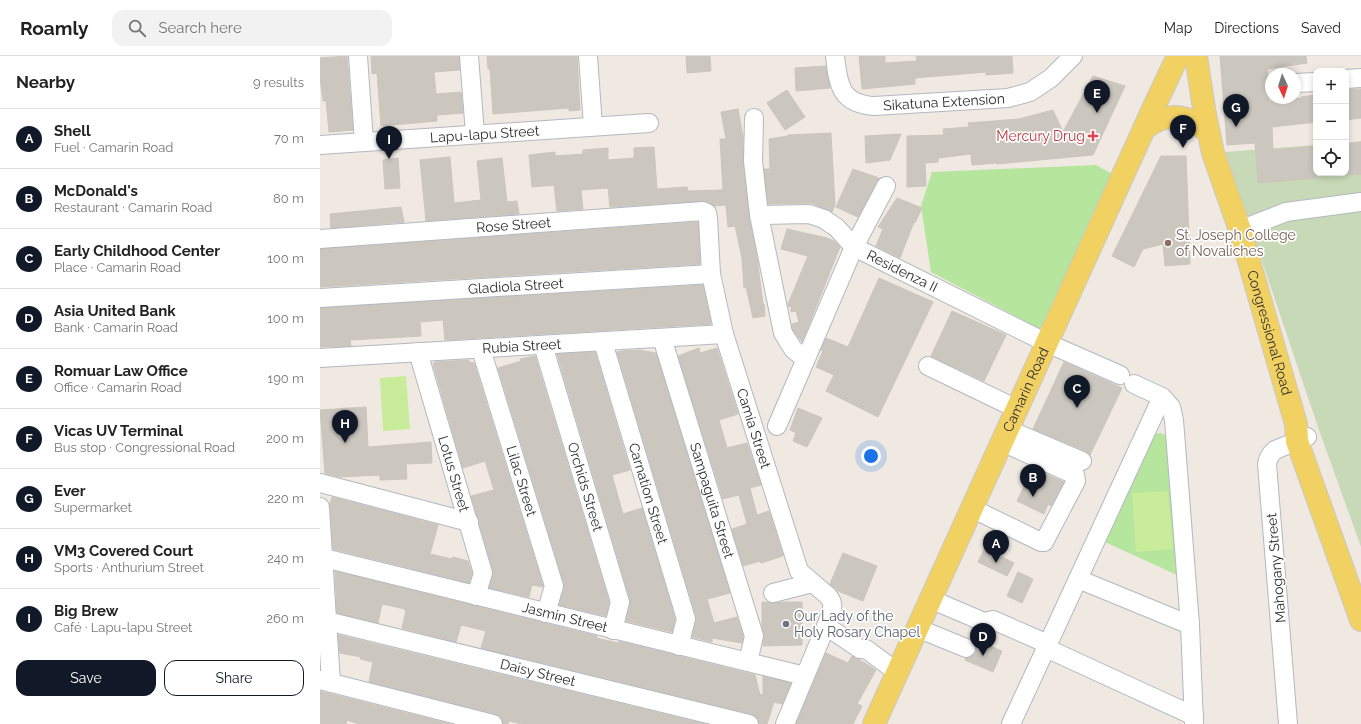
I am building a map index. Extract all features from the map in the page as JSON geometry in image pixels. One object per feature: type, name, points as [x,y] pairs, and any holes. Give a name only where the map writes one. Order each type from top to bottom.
[{"type":"main road","name":"Camarin Road","points":[[874,724],[1152,109],[1178,56]]},
{"type":"main road","name":"Congressional Road","points":[[1196,56],[1213,153],[1240,230],[1300,434],[1361,620]]},
{"type":"main road","points":[[1144,129],[1158,120],[1174,117],[1194,121],[1202,126],[1207,124],[1190,108],[1171,105],[1152,109]]},
{"type":"main road","name":"Congressional Road","points":[[1300,434],[1361,574]]},
{"type":"street","points":[[358,56],[364,142]]},
{"type":"street","points":[[469,56],[475,134]]},
{"type":"street","points":[[588,56],[593,126]]},
{"type":"street","name":"Sikatuna Extension","points":[[835,56],[839,80],[844,92],[851,101],[863,106],[1008,98],[1030,92],[1051,78],[1073,56]]},
{"type":"street","points":[[1349,79],[1361,78]]},
{"type":"street","points":[[1301,83],[1313,82]]},
{"type":"street","points":[[754,118],[753,161],[759,215],[783,333],[793,349],[805,359]]},
{"type":"street","name":"Lapu-lapu Street","points":[[320,145],[649,123]]},
{"type":"street","points":[[777,426],[854,247],[886,186]]},
{"type":"street","points":[[1240,230],[1286,212],[1361,202]]},
{"type":"street","name":"Rose Street","points":[[320,238],[695,211],[703,211],[707,213]]},
{"type":"street","name":"Camia Street","points":[[707,213],[711,274],[724,334],[799,571],[832,601],[833,607],[826,626]]},
{"type":"street","name":"Residenza II","points":[[759,215],[809,214],[824,219],[837,228],[854,247],[1047,343],[1162,397]]},
{"type":"street","name":"Gladiola Street","points":[[320,298],[711,274]]},
{"type":"street","name":"Rubia Street","points":[[320,358],[724,334]]},
{"type":"street","name":"Sampaguita Street","points":[[662,338],[754,636],[748,662]]},
{"type":"street","name":"Carnation Street","points":[[603,342],[686,619],[679,646]]},
{"type":"street","name":"Orchids Street","points":[[543,345],[620,602],[613,630]]},
{"type":"street","name":"Lilac Street","points":[[481,349],[554,586],[546,613]]},
{"type":"street","name":"Lotus Street","points":[[418,352],[483,573],[476,596]]},
{"type":"street","points":[[928,366],[1017,409]]},
{"type":"street","points":[[930,599],[984,622],[993,620],[1041,641],[1046,648],[1194,720],[1190,625],[1174,420],[1171,407],[1162,397],[1046,648],[1017,722]]},
{"type":"street","name":"Mahogany Street","points":[[1288,724],[1267,464],[1271,454],[1275,450],[1300,434]]},
{"type":"street","points":[[1004,436],[1082,461]]},
{"type":"street","points":[[972,508],[1040,542],[1044,542],[1046,541],[1076,481],[1075,475],[1004,436]]},
{"type":"street","points":[[320,483],[469,522]]},
{"type":"street","points":[[320,507],[327,621],[326,682],[493,724]]},
{"type":"street","name":"Jasmin Street","points":[[324,558],[805,676]]},
{"type":"street","points":[[1078,579],[1190,625]]},
{"type":"street","points":[[773,593],[812,583]]},
{"type":"street","name":"Daisy Street","points":[[327,621],[749,724]]},
{"type":"street","points":[[785,724],[826,626],[860,649],[866,649],[896,674]]},
{"type":"street","points":[[917,628],[966,648]]},
{"type":"green space","points":[[1361,141],[1361,547],[1319,430],[1225,152],[1313,145],[1313,176],[1349,176],[1349,143]]},
{"type":"green space","points":[[1096,165],[1118,177],[1048,332],[931,272],[921,206],[932,172]]},
{"type":"green space","points":[[406,376],[410,429],[383,431],[380,378]]},
{"type":"green space","points":[[1161,433],[1169,437],[1177,575],[1105,542],[1153,434]]},
{"type":"green space","points":[[1168,491],[1173,549],[1136,552],[1132,493]]},
{"type":"building","points":[[347,56],[353,130],[329,132],[326,101],[323,101],[320,78],[320,58]]},
{"type":"building","points":[[371,56],[459,56],[460,70],[434,72],[436,94],[461,92],[463,113],[437,115],[437,121],[381,126],[377,73],[372,74]]},
{"type":"building","points":[[487,56],[577,56],[580,110],[569,111],[569,108],[493,114],[490,69],[488,69]]},
{"type":"building","points":[[686,56],[710,56],[711,71],[687,73]]},
{"type":"building","points":[[859,56],[885,56],[885,63],[917,61],[916,56],[1012,56],[1013,73],[986,75],[986,72],[915,78],[915,84],[862,89]]},
{"type":"building","points":[[1220,56],[1306,56],[1307,63],[1265,68],[1265,104],[1301,104],[1301,97],[1313,95],[1313,122],[1272,127],[1273,150],[1313,146],[1313,176],[1316,176],[1316,178],[1258,183],[1255,143],[1227,145]]},
{"type":"building","points":[[826,66],[830,88],[796,91],[795,68]]},
{"type":"building","points":[[1093,76],[1125,86],[1093,155],[972,165],[971,154],[938,158],[938,162],[925,163],[926,186],[907,187],[907,136],[944,135],[943,129],[969,127],[968,123],[1019,119],[1053,110],[1063,132]]},
{"type":"building","points":[[1349,89],[1361,89],[1361,118],[1349,120]]},
{"type":"building","points":[[787,90],[805,117],[785,130],[767,103]]},
{"type":"building","points":[[738,109],[743,137],[743,162],[749,216],[757,258],[765,316],[753,318],[746,287],[744,288],[742,258],[735,226],[728,227],[726,205],[714,206],[708,202],[702,201],[610,207],[608,188],[581,190],[583,209],[557,211],[554,185],[532,187],[529,155],[555,152],[555,156],[583,154],[583,150],[608,148],[608,160],[634,158],[634,148],[654,147],[657,189],[687,187],[688,191],[723,190],[720,139],[726,139],[721,112]]},
{"type":"building","points":[[831,133],[835,205],[832,212],[812,203],[768,204],[764,169],[770,169],[769,139],[788,135]]},
{"type":"building","points":[[901,134],[890,160],[866,163],[865,136]]},
{"type":"building","points":[[1361,142],[1361,174],[1349,175],[1349,144]]},
{"type":"building","points":[[1161,156],[1186,156],[1190,264],[1165,266],[1163,244],[1143,249],[1134,267],[1112,256]]},
{"type":"building","points":[[450,157],[454,203],[481,200],[477,161],[502,158],[507,202],[517,201],[519,214],[426,221],[420,160]]},
{"type":"building","points":[[398,158],[400,188],[385,189],[383,160]]},
{"type":"building","points":[[853,169],[879,178],[858,217],[836,207]]},
{"type":"building","points":[[897,198],[922,208],[915,223],[914,222],[900,258],[876,246],[883,229],[878,227]]},
{"type":"building","points":[[401,207],[404,222],[331,228],[330,214]]},
{"type":"building","points":[[698,222],[700,264],[320,287],[320,249]]},
{"type":"building","points":[[787,229],[827,238],[834,241],[840,247],[802,342],[793,330],[792,324],[799,322],[796,311],[791,312],[791,306],[788,307],[788,304],[808,256],[781,249]]},
{"type":"building","points":[[879,278],[933,302],[878,417],[826,391],[834,375],[816,367],[823,351],[821,350],[826,338],[848,347]]},
{"type":"building","points":[[703,285],[711,324],[445,340],[443,320],[420,322],[421,336],[350,340],[351,346],[320,347],[320,308]]},
{"type":"building","points":[[952,311],[1006,335],[984,381],[931,356]]},
{"type":"building","points":[[699,348],[700,353],[717,348],[738,414],[719,420],[727,448],[747,443],[761,485],[750,488],[757,515],[769,511],[783,556],[761,563],[760,561],[743,566],[732,529],[747,524],[739,495],[723,499],[678,356]]},
{"type":"building","points":[[639,350],[656,353],[730,593],[707,599],[714,623],[737,617],[743,636],[742,643],[712,638],[712,642],[692,637],[696,616],[617,352]]},
{"type":"building","points":[[595,352],[630,470],[612,475],[623,514],[642,508],[675,619],[672,632],[626,621],[630,599],[557,354]]},
{"type":"building","points":[[535,356],[609,602],[606,616],[559,605],[564,589],[564,583],[498,368],[521,361],[520,359]]},
{"type":"building","points":[[469,360],[469,362],[474,363],[543,586],[532,585],[529,597],[489,588],[493,576],[493,570],[471,496],[494,490],[485,461],[463,468],[433,364],[435,362]]},
{"type":"building","points":[[1064,362],[1122,388],[1090,455],[1086,451],[1033,429]]},
{"type":"building","points":[[366,407],[368,447],[431,442],[432,463],[406,464],[407,479],[380,480],[380,475],[339,477],[325,473],[320,410]]},
{"type":"building","points":[[798,408],[822,418],[807,447],[793,441],[796,433],[790,430]]},
{"type":"building","points":[[1033,468],[1064,482],[1051,506],[1048,504],[1044,514],[1017,501]]},
{"type":"building","points":[[332,497],[438,525],[430,554],[452,559],[453,557],[468,561],[472,573],[469,583],[333,549],[330,504]]},
{"type":"building","points":[[985,548],[1014,563],[1007,576],[978,562]]},
{"type":"building","points":[[843,553],[877,566],[863,601],[838,591],[830,584]]},
{"type":"building","points":[[335,571],[597,636],[596,638],[618,643],[619,641],[755,675],[760,695],[763,694],[763,676],[791,683],[782,704],[774,702],[767,724],[759,724],[756,717],[751,714],[481,648],[486,631],[461,625],[456,642],[402,628],[406,611],[405,609],[382,604],[378,623],[337,613]]},
{"type":"building","points":[[1018,572],[1033,579],[1022,603],[1007,596]]},
{"type":"building","points":[[762,602],[802,602],[802,645],[763,646]]},
{"type":"building","points":[[338,635],[705,724],[522,724],[509,721],[508,724],[503,724],[501,717],[496,714],[369,682],[373,662],[360,659],[361,657],[340,653]]},
{"type":"building","points":[[974,639],[1002,651],[993,672],[965,660],[976,652],[976,647],[973,641]]},
{"type":"building","points":[[826,653],[848,663],[852,656],[876,670],[857,704],[862,706],[853,724],[796,724]]},
{"type":"building","points":[[320,691],[450,724],[359,724],[347,720],[346,724],[320,724]]},
{"type":"place","name":"Romuar Law Office","points":[[1097,113]]},
{"type":"place","name":"Ever","points":[[1236,127]]},
{"type":"place","name":"Mercury Drug","points":[[1093,136]]},
{"type":"place","name":"Vicas UV Terminal","points":[[1183,148]]},
{"type":"place","name":"Big Brew","points":[[389,159]]},
{"type":"place","name":"St. Joseph College of Novaliches","points":[[1168,243]]},
{"type":"place","name":"Early Childhood Center","points":[[1077,408]]},
{"type":"place","name":"VM3 Covered Court","points":[[345,443]]},
{"type":"place","name":"McDonald's","points":[[1033,497]]},
{"type":"place","name":"Shell","points":[[996,563]]},
{"type":"place","name":"Our Lady of the Holy Rosary Chapel","points":[[786,624]]},
{"type":"place","name":"Asia United Bank","points":[[983,656]]}]
